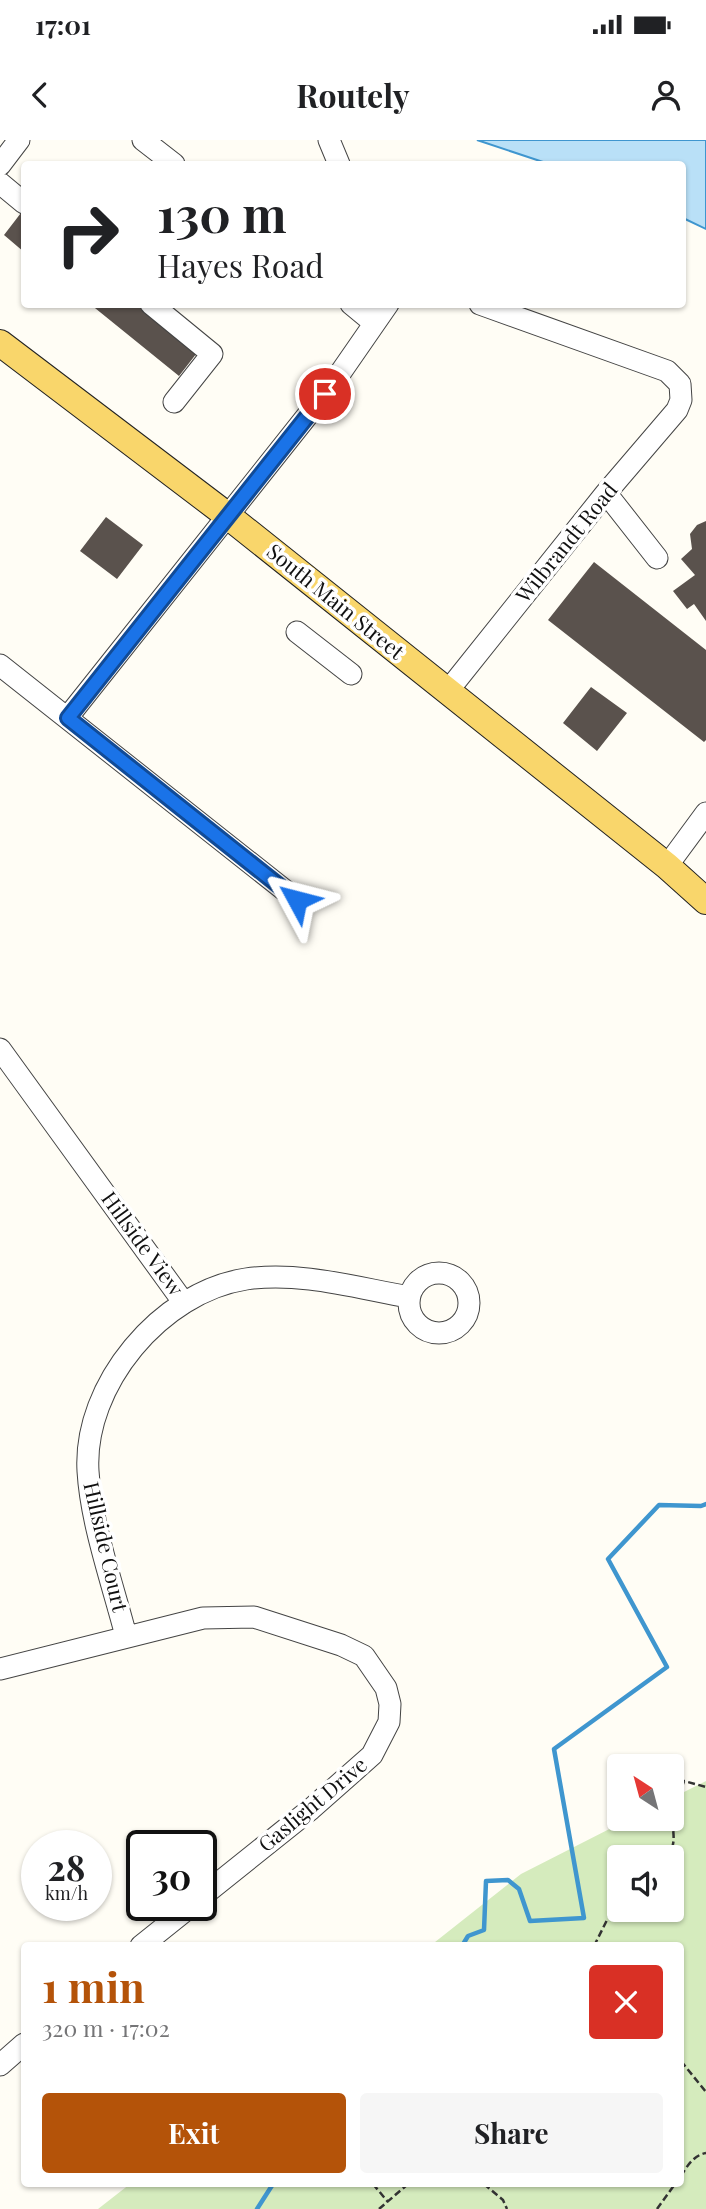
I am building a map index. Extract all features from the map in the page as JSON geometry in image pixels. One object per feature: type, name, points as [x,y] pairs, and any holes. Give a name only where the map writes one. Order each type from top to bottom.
[{"type":"main road","name":"South Main Street","points":[[0,343],[228,516],[667,866],[706,901]]},
{"type":"street","points":[[0,165],[19,140]]},
{"type":"street","points":[[143,140],[170,161]]},
{"type":"street","points":[[329,140],[338,161]]},
{"type":"street","points":[[0,183],[21,200]]},
{"type":"street","points":[[156,308],[212,354],[174,402]]},
{"type":"street","points":[[356,308],[374,323]]},
{"type":"street","points":[[68,718],[334,382],[385,308]]},
{"type":"street","name":"Wilbrandt Road","points":[[447,692],[606,493],[673,416],[682,392],[680,384],[667,371],[491,308]]},
{"type":"street","points":[[606,493],[657,558]]},
{"type":"street","points":[[297,632],[351,674]]},
{"type":"street","points":[[0,665],[297,900]]},
{"type":"street","points":[[667,866],[706,813]]},
{"type":"street","name":"Hillside View","points":[[0,1049],[184,1303]]},
{"type":"street","name":"Hillside Court","points":[[126,1636],[94,1514],[88,1470],[91,1431],[103,1394],[122,1360],[149,1329],[184,1303],[213,1288],[246,1279],[313,1280],[409,1297]]},
{"type":"street","name":"Gaslight Drive","points":[[0,1669],[203,1618],[254,1617],[341,1645],[364,1656],[386,1688],[390,1704],[383,1737],[372,1755],[217,1884]]},
{"type":"street","points":[[146,1942],[172,1921]]},
{"type":"street","points":[[0,2065],[21,2047]]},
{"type":"path","points":[[673,1845],[673,1822],[684,1781],[706,1787]]},
{"type":"path","points":[[596,1942],[607,1920]]},
{"type":"path","points":[[684,2065],[706,2092]]},
{"type":"path","points":[[684,2172],[691,2161],[706,2153]]},
{"type":"path","points":[[376,2187],[388,2202]]},
{"type":"path","points":[[379,2209],[405,2187]]},
{"type":"path","points":[[488,2187],[503,2200],[507,2209]]},
{"type":"path","points":[[657,2209],[673,2187]]},
{"type":"green space","points":[[706,1781],[706,2209],[98,2209],[126,2187],[684,2187],[684,1942],[435,1942],[521,1874],[607,1830],[684,1831],[684,1792]]},
{"type":"water","points":[[477,140],[706,140],[706,229],[686,219],[686,161],[540,161]]},
{"type":"building","points":[[21,213],[21,249],[4,235]]},
{"type":"building","points":[[95,308],[149,308],[200,349],[179,376]]},
{"type":"building","points":[[106,517],[143,545],[117,579],[80,551]]},
{"type":"building","points":[[706,521],[706,621],[694,604],[687,609],[673,591],[695,575],[681,559],[692,549],[690,534],[697,525]]},
{"type":"building","points":[[594,562],[706,650],[704,742],[548,620]]},
{"type":"building","points":[[591,687],[627,713],[597,751],[563,723]]},
{"type":"waterway","points":[[464,1942],[468,1936],[484,1930],[486,1881],[508,1880],[519,1889],[530,1921],[584,1918],[554,1749],[667,1667],[608,1559],[659,1505],[706,1504]]},
{"type":"waterway","points":[[257,2209],[271,2187]]},
{"type":"route","points":[[297,900],[68,718],[325,394]]}]
